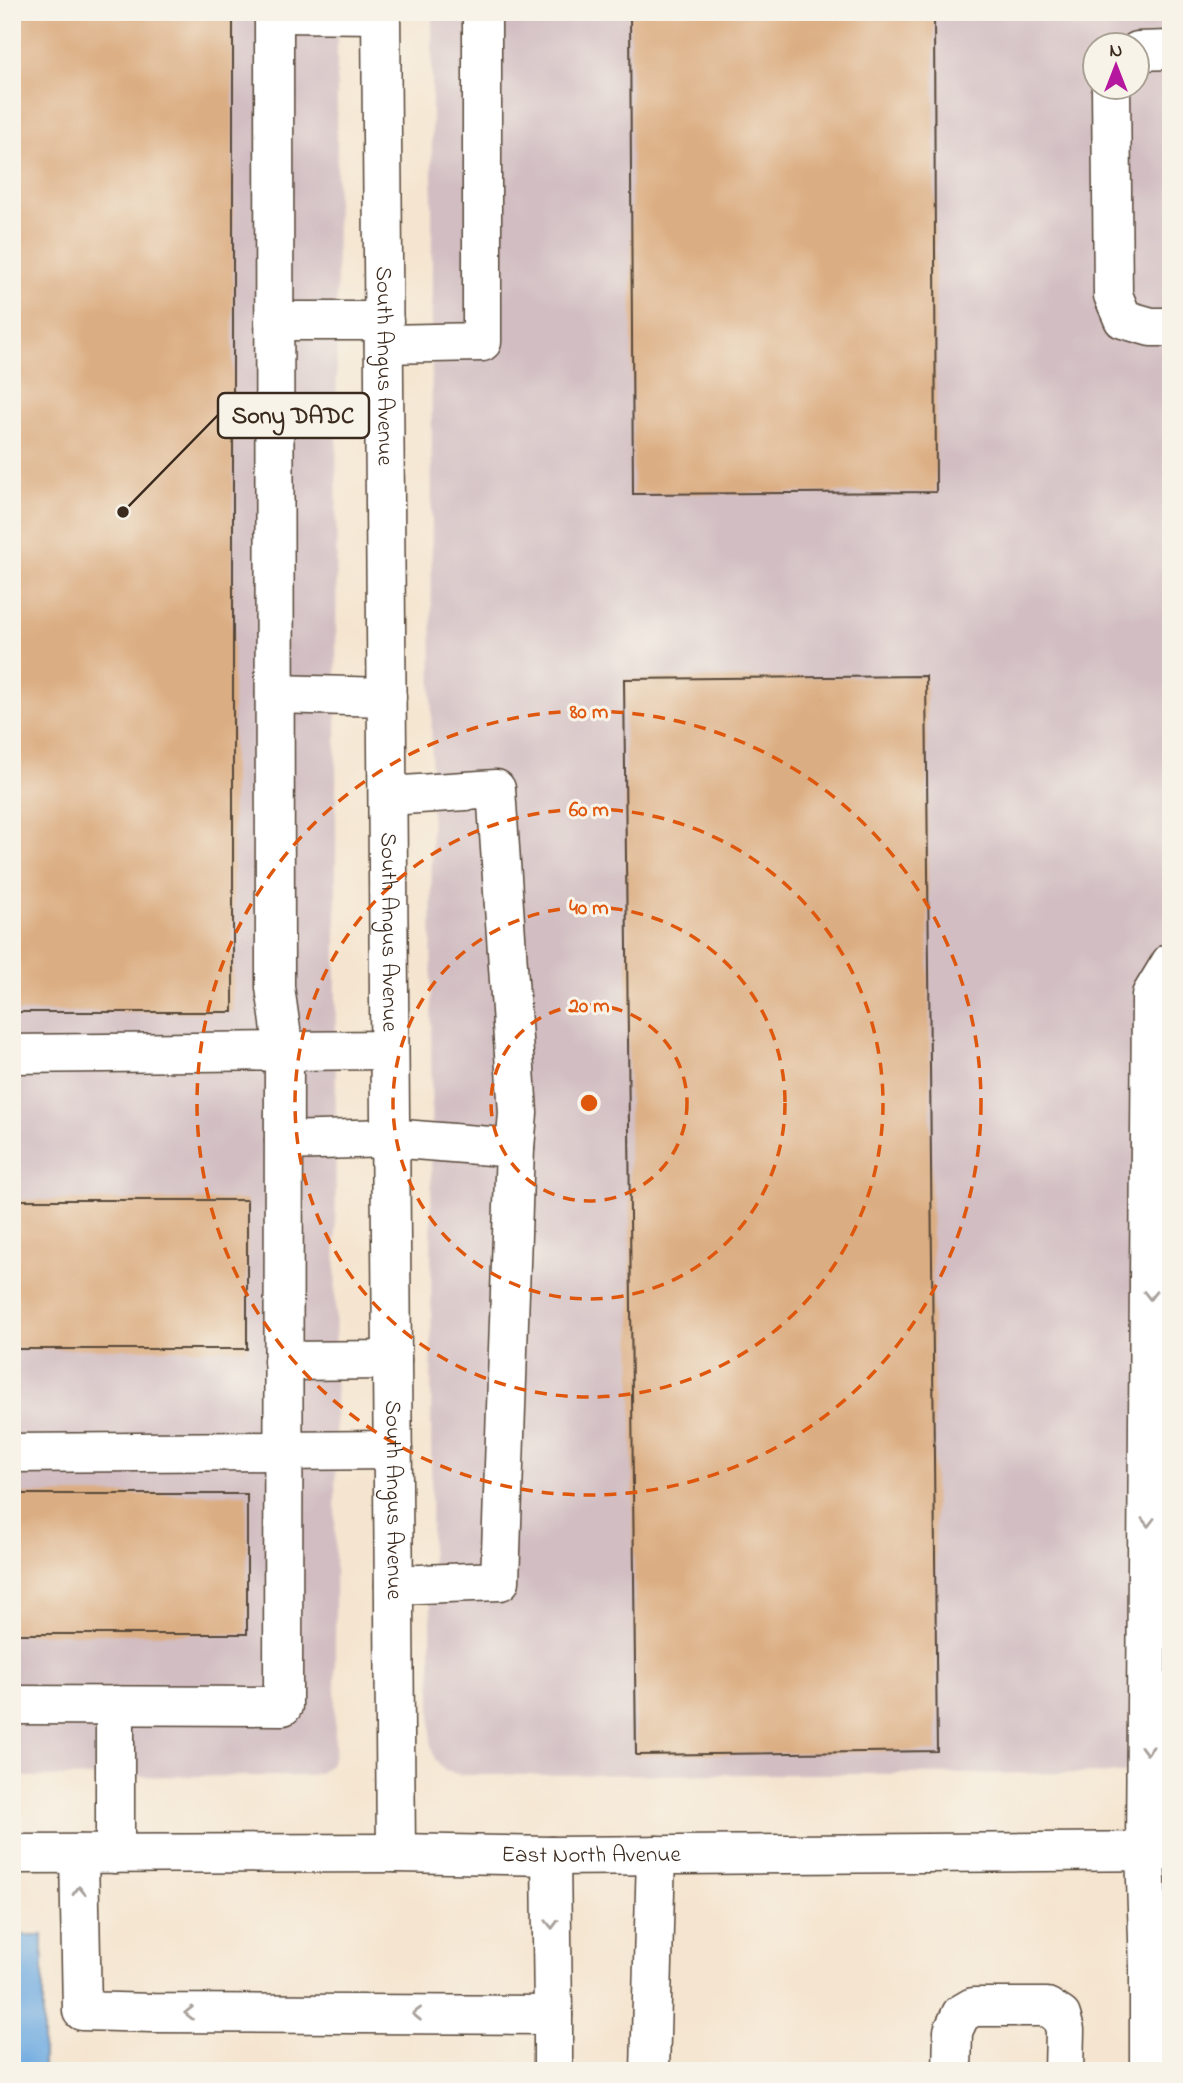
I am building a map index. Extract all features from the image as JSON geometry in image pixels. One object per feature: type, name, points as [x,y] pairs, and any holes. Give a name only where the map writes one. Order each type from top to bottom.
[{"type":"street","points":[[12,1705],[282,1706],[284,1051],[275,987],[274,12],[382,13]]},
{"type":"street","points":[[274,321],[482,342],[482,12]]},
{"type":"street","name":"South Angus Avenue","points":[[382,13],[396,1853]]},
{"type":"street","points":[[1152,51],[1171,50]]},
{"type":"street","points":[[1111,102],[1113,295],[1123,319],[1151,327],[1171,327]]},
{"type":"street","points":[[275,694],[387,697]]},
{"type":"street","points":[[388,796],[496,789],[518,1113],[500,1581],[394,1585]]},
{"type":"street","points":[[1149,2071],[1149,1968],[1158,1851],[1159,1574],[1152,995],[1171,962]]},
{"type":"street","points":[[12,1054],[389,1050]]},
{"type":"street","points":[[284,1141],[390,1138],[515,1148]]},
{"type":"street","points":[[283,1361],[392,1360]]},
{"type":"street","points":[[12,1453],[393,1450]]},
{"type":"street","points":[[115,1705],[82,2011],[553,2015]]},
{"type":"street","name":"East North Avenue","points":[[12,1854],[396,1853],[551,1856],[1158,1851]]},
{"type":"street","points":[[650,2071],[656,1855]]},
{"type":"street","points":[[551,1856],[553,2071]]},
{"type":"street","points":[[952,2071],[953,2031],[961,2014],[973,2007],[1047,2007],[1061,2016],[1065,2030],[1064,2071]]},
{"type":"shaded area","points":[[12,12],[337,12],[335,1749],[332,1762],[321,1772],[307,1776],[12,1777]]},
{"type":"shaded area","points":[[432,12],[1171,12],[1171,1773],[462,1775],[445,1771],[435,1760],[431,1746]]},
{"type":"water","points":[[12,1935],[43,1935],[43,2071],[12,2071]]},
{"type":"building","points":[[12,12],[233,12],[233,1012],[12,1012]]},
{"type":"building","points":[[630,12],[934,12],[936,492],[633,494]]},
{"type":"building","points":[[926,676],[937,1751],[636,1755],[624,679]]},
{"type":"building","points":[[12,1200],[247,1200],[247,1349],[12,1349]]},
{"type":"building","points":[[12,1494],[247,1494],[247,1634],[12,1634]]},
{"type":"place","name":"Sony DADC","points":[[123,512]]}]
